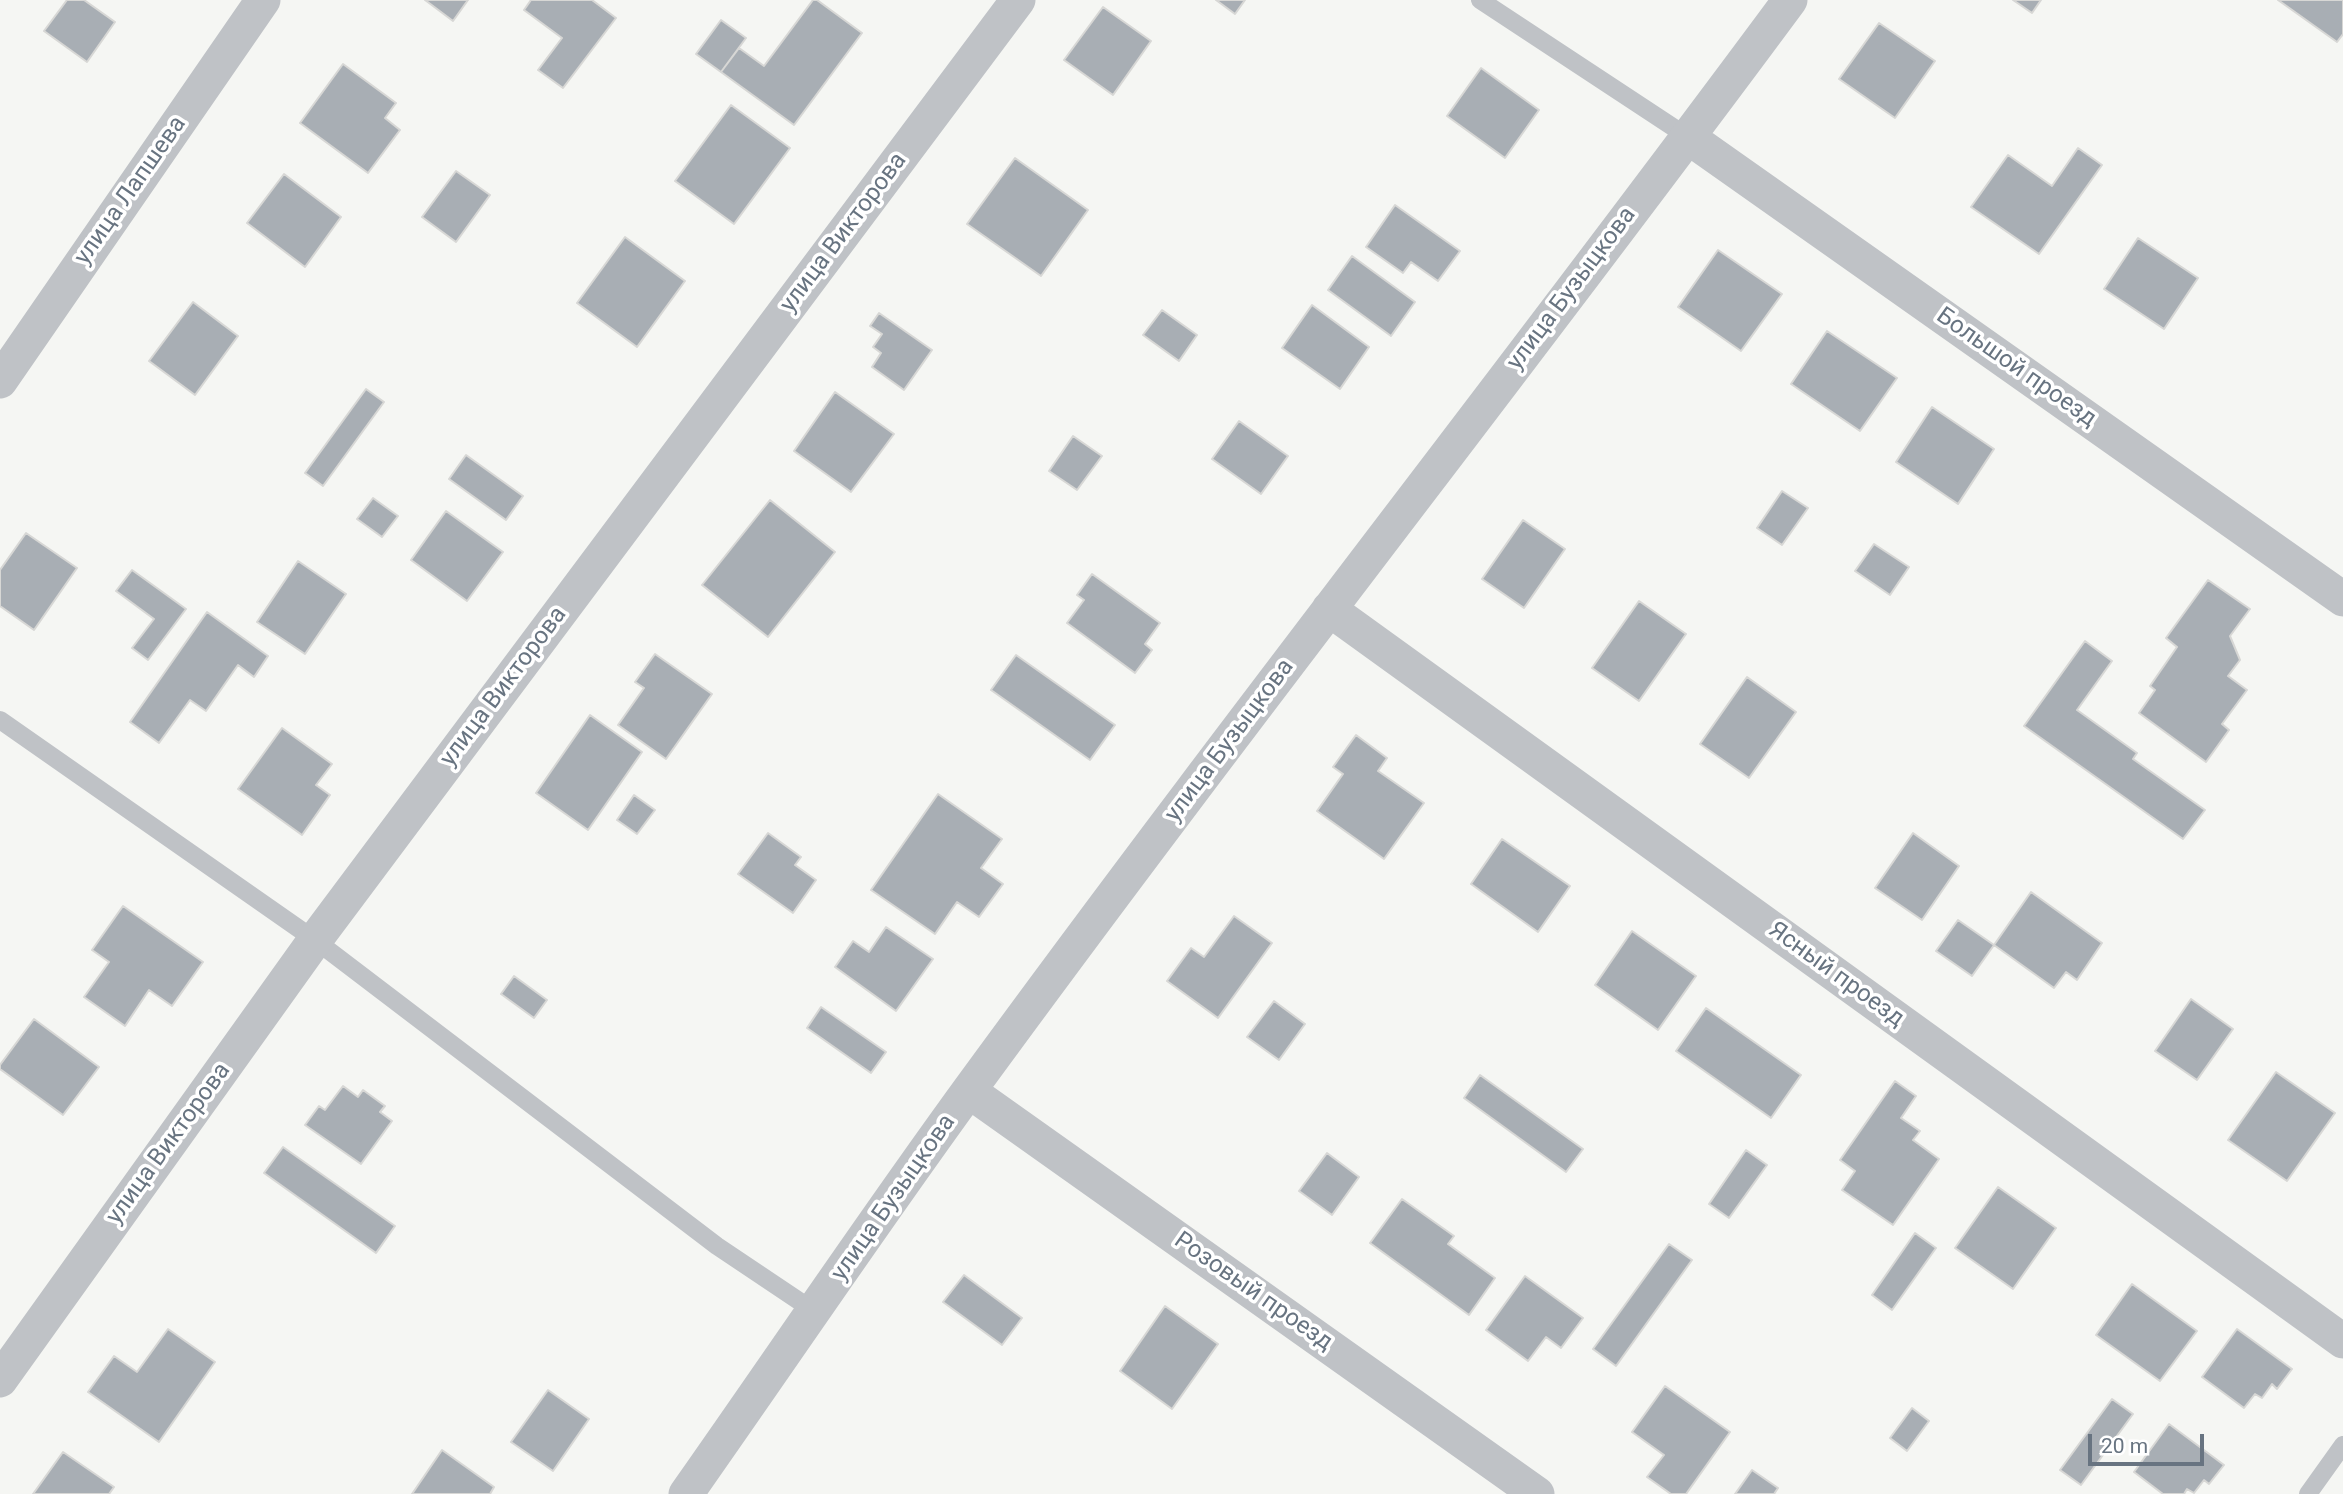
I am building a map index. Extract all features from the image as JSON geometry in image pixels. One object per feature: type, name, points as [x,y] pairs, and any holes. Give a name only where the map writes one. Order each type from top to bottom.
[{"type":"street","name":"улица Лапшева","points":[[0,382],[263,0]]},
{"type":"street","name":"улица Викторова","points":[[0,1380],[315,940],[1018,0]]},
{"type":"street","name":"улица Бузыцкова","points":[[686,1494],[969,1090],[1790,0]]},
{"type":"street","name":"Большой проезд","points":[[1688,137],[2343,599]]},
{"type":"street","name":"Ясный проезд","points":[[1329,609],[2343,1341]]},
{"type":"street","name":"Розовый проезд","points":[[969,1090],[1537,1494]]},
{"type":"lane","points":[[1480,0],[1688,137]]},
{"type":"lane","points":[[0,720],[315,940],[717,1246],[814,1311]]},
{"type":"lane","points":[[2308,1494],[2343,1446]]},
{"type":"building","points":[[67,0],[84,0],[115,22],[87,62],[44,31]]},
{"type":"building","points":[[425,0],[468,0],[453,21]]},
{"type":"building","points":[[531,0],[592,0],[616,18],[563,88],[538,70],[562,38],[524,10]]},
{"type":"building","points":[[813,0],[817,0],[862,33],[794,125],[721,72],[739,48],[764,66]]},
{"type":"building","points":[[1216,0],[1245,0],[1235,14]]},
{"type":"building","points":[[2013,0],[2041,0],[2032,13]]},
{"type":"building","points":[[2278,0],[2343,0],[2343,34],[2337,42]]},
{"type":"building","points":[[1103,7],[1151,41],[1113,95],[1064,60]]},
{"type":"building","points":[[721,20],[746,38],[721,72],[696,54]]},
{"type":"building","points":[[1879,23],[1935,61],[1895,118],[1839,79]]},
{"type":"building","points":[[343,64],[396,103],[385,118],[400,130],[368,173],[300,123]]},
{"type":"building","points":[[1481,68],[1539,110],[1505,158],[1447,116]]},
{"type":"building","points":[[731,105],[790,148],[734,224],[675,181]]},
{"type":"building","points":[[2078,148],[2102,165],[2039,254],[1971,207],[2008,155],[2052,186]]},
{"type":"building","points":[[1015,158],[1088,210],[1041,276],[967,224]]},
{"type":"building","points":[[456,171],[490,195],[456,242],[422,217]]},
{"type":"building","points":[[284,174],[341,217],[305,267],[247,223]]},
{"type":"building","points":[[1395,205],[1460,251],[1438,281],[1411,262],[1403,273],[1366,247]]},
{"type":"building","points":[[625,237],[685,281],[637,347],[577,303]]},
{"type":"building","points":[[2138,238],[2198,278],[2164,329],[2104,289]]},
{"type":"building","points":[[1718,250],[1782,294],[1741,351],[1678,307]]},
{"type":"building","points":[[1352,256],[1415,302],[1391,336],[1328,290]]},
{"type":"building","points":[[193,302],[238,336],[195,395],[149,361]]},
{"type":"building","points":[[1312,305],[1369,347],[1340,389],[1282,348]]},
{"type":"building","points":[[1162,310],[1197,335],[1179,361],[1143,335]]},
{"type":"building","points":[[879,313],[932,350],[904,390],[872,367],[881,353],[873,347],[882,334],[870,326]]},
{"type":"building","points":[[1827,331],[1897,378],[1860,431],[1791,384]]},
{"type":"building","points":[[366,389],[384,402],[323,486],[305,473]]},
{"type":"building","points":[[835,392],[894,434],[851,492],[794,451]]},
{"type":"building","points":[[1932,407],[1994,449],[1958,504],[1896,462]]},
{"type":"building","points":[[1239,421],[1288,456],[1261,494],[1212,459]]},
{"type":"building","points":[[1073,436],[1102,456],[1077,490],[1049,471]]},
{"type":"building","points":[[466,455],[523,496],[506,520],[449,479]]},
{"type":"building","points":[[1782,491],[1808,508],[1782,545],[1757,528]]},
{"type":"building","points":[[373,498],[398,516],[382,537],[357,519]]},
{"type":"building","points":[[770,500],[835,552],[768,637],[702,585]]},
{"type":"building","points":[[446,511],[503,552],[467,601],[411,560]]},
{"type":"building","points":[[1523,520],[1565,549],[1524,608],[1482,579]]},
{"type":"building","points":[[26,533],[77,568],[34,630],[0,606],[0,570]]},
{"type":"building","points":[[1874,544],[1909,567],[1890,595],[1855,571]]},
{"type":"building","points":[[298,561],[346,594],[305,654],[257,622]]},
{"type":"building","points":[[132,570],[186,609],[148,660],[132,648],[154,619],[116,591]]},
{"type":"building","points":[[1092,574],[1160,623],[1145,644],[1152,650],[1135,673],[1067,623],[1084,600],[1077,595]]},
{"type":"building","points":[[2208,580],[2250,609],[2230,636],[2240,660],[2228,676],[2247,690],[2222,724],[2229,730],[2206,762],[2139,713],[2155,690],[2150,686],[2177,647],[2166,638]]},
{"type":"building","points":[[1639,601],[1686,634],[1639,701],[1592,668]]},
{"type":"building","points":[[207,612],[268,656],[254,677],[238,665],[206,711],[190,700],[159,743],[130,722]]},
{"type":"building","points":[[2085,641],[2112,661],[2077,710],[2137,753],[2133,759],[2205,810],[2183,839],[2024,726]]},
{"type":"building","points":[[655,654],[712,694],[666,759],[618,725],[644,688],[635,682]]},
{"type":"building","points":[[1016,655],[1115,725],[1090,760],[991,690]]},
{"type":"building","points":[[1747,677],[1796,712],[1749,778],[1700,744]]},
{"type":"building","points":[[590,715],[642,752],[588,830],[536,793]]},
{"type":"building","points":[[282,728],[332,764],[316,785],[330,795],[302,835],[238,789]]},
{"type":"building","points":[[1356,735],[1387,758],[1378,771],[1424,803],[1384,859],[1317,811],[1343,774],[1333,767]]},
{"type":"building","points":[[938,794],[1002,839],[981,868],[1003,884],[979,917],[957,902],[935,934],[871,890]]},
{"type":"building","points":[[634,795],[655,810],[637,834],[617,820]]},
{"type":"building","points":[[768,833],[801,857],[795,865],[816,880],[793,913],[738,874]]},
{"type":"building","points":[[1913,833],[1959,866],[1922,920],[1875,888]]},
{"type":"building","points":[[1502,839],[1570,886],[1538,932],[1471,884]]},
{"type":"building","points":[[2031,892],[2102,943],[2077,980],[2066,972],[2054,988],[1994,945]]},
{"type":"building","points":[[123,906],[203,962],[172,1006],[149,990],[125,1026],[84,997],[109,962],[92,950]]},
{"type":"building","points":[[1234,916],[1272,943],[1218,1018],[1167,981],[1191,948],[1204,957]]},
{"type":"building","points":[[1958,920],[1994,945],[1972,976],[1936,951]]},
{"type":"building","points":[[886,927],[933,959],[896,1011],[835,967],[853,941],[869,952]]},
{"type":"building","points":[[1632,931],[1696,976],[1658,1030],[1595,985]]},
{"type":"building","points":[[514,976],[547,1000],[534,1018],[501,994]]},
{"type":"building","points":[[2191,999],[2233,1029],[2197,1080],[2155,1051]]},
{"type":"building","points":[[1274,1001],[1305,1024],[1279,1060],[1247,1037]]},
{"type":"building","points":[[821,1007],[886,1052],[871,1073],[807,1028]]},
{"type":"building","points":[[1706,1008],[1801,1075],[1771,1118],[1676,1051]]},
{"type":"building","points":[[34,1019],[99,1067],[63,1115],[0,1069],[0,1065]]},
{"type":"building","points":[[2276,1072],[2335,1113],[2287,1181],[2228,1140]]},
{"type":"building","points":[[1480,1075],[1583,1149],[1566,1172],[1464,1098]]},
{"type":"building","points":[[1895,1081],[1916,1096],[1901,1118],[1920,1131],[1913,1140],[1939,1159],[1893,1225],[1842,1190],[1855,1171],[1840,1160]]},
{"type":"building","points":[[343,1086],[358,1097],[363,1090],[385,1106],[380,1112],[392,1121],[361,1164],[305,1125],[319,1106],[325,1110]]},
{"type":"building","points":[[283,1147],[395,1226],[376,1253],[264,1173]]},
{"type":"building","points":[[1746,1150],[1767,1165],[1729,1218],[1709,1204]]},
{"type":"building","points":[[1327,1153],[1359,1177],[1332,1215],[1299,1191]]},
{"type":"building","points":[[1998,1187],[2056,1228],[2013,1289],[1955,1248]]},
{"type":"building","points":[[1402,1199],[1454,1236],[1448,1244],[1495,1278],[1469,1315],[1370,1243]]},
{"type":"building","points":[[1915,1233],[1936,1248],[1892,1310],[1872,1295]]},
{"type":"building","points":[[1669,1244],[1692,1260],[1616,1366],[1593,1349]]},
{"type":"building","points":[[964,1275],[1022,1318],[1002,1345],[943,1302]]},
{"type":"building","points":[[1525,1276],[1583,1318],[1561,1348],[1546,1337],[1528,1361],[1486,1330]]},
{"type":"building","points":[[2132,1284],[2197,1331],[2160,1381],[2096,1335]]},
{"type":"building","points":[[1165,1306],[1218,1344],[1172,1409],[1120,1371]]},
{"type":"building","points":[[168,1329],[215,1362],[159,1442],[88,1392],[114,1356],[137,1372]]},
{"type":"building","points":[[2237,1329],[2292,1369],[2277,1389],[2272,1384],[2262,1398],[2255,1394],[2244,1408],[2202,1377]]},
{"type":"building","points":[[1665,1386],[1730,1432],[1686,1494],[1671,1494],[1647,1477],[1664,1455],[1632,1432]]},
{"type":"building","points":[[548,1390],[589,1419],[553,1471],[511,1442]]},
{"type":"building","points":[[2112,1399],[2133,1414],[2081,1485],[2060,1470]]},
{"type":"building","points":[[1912,1408],[1929,1421],[1907,1451],[1890,1438]]},
{"type":"building","points":[[2169,1424],[2224,1465],[2209,1484],[2204,1480],[2194,1493],[2187,1489],[2184,1494],[2163,1494],[2134,1472]]},
{"type":"building","points":[[442,1450],[494,1487],[490,1494],[412,1494]]},
{"type":"building","points":[[63,1452],[114,1487],[109,1494],[33,1494]]},
{"type":"building","points":[[1752,1470],[1778,1488],[1774,1494],[1735,1494]]}]
